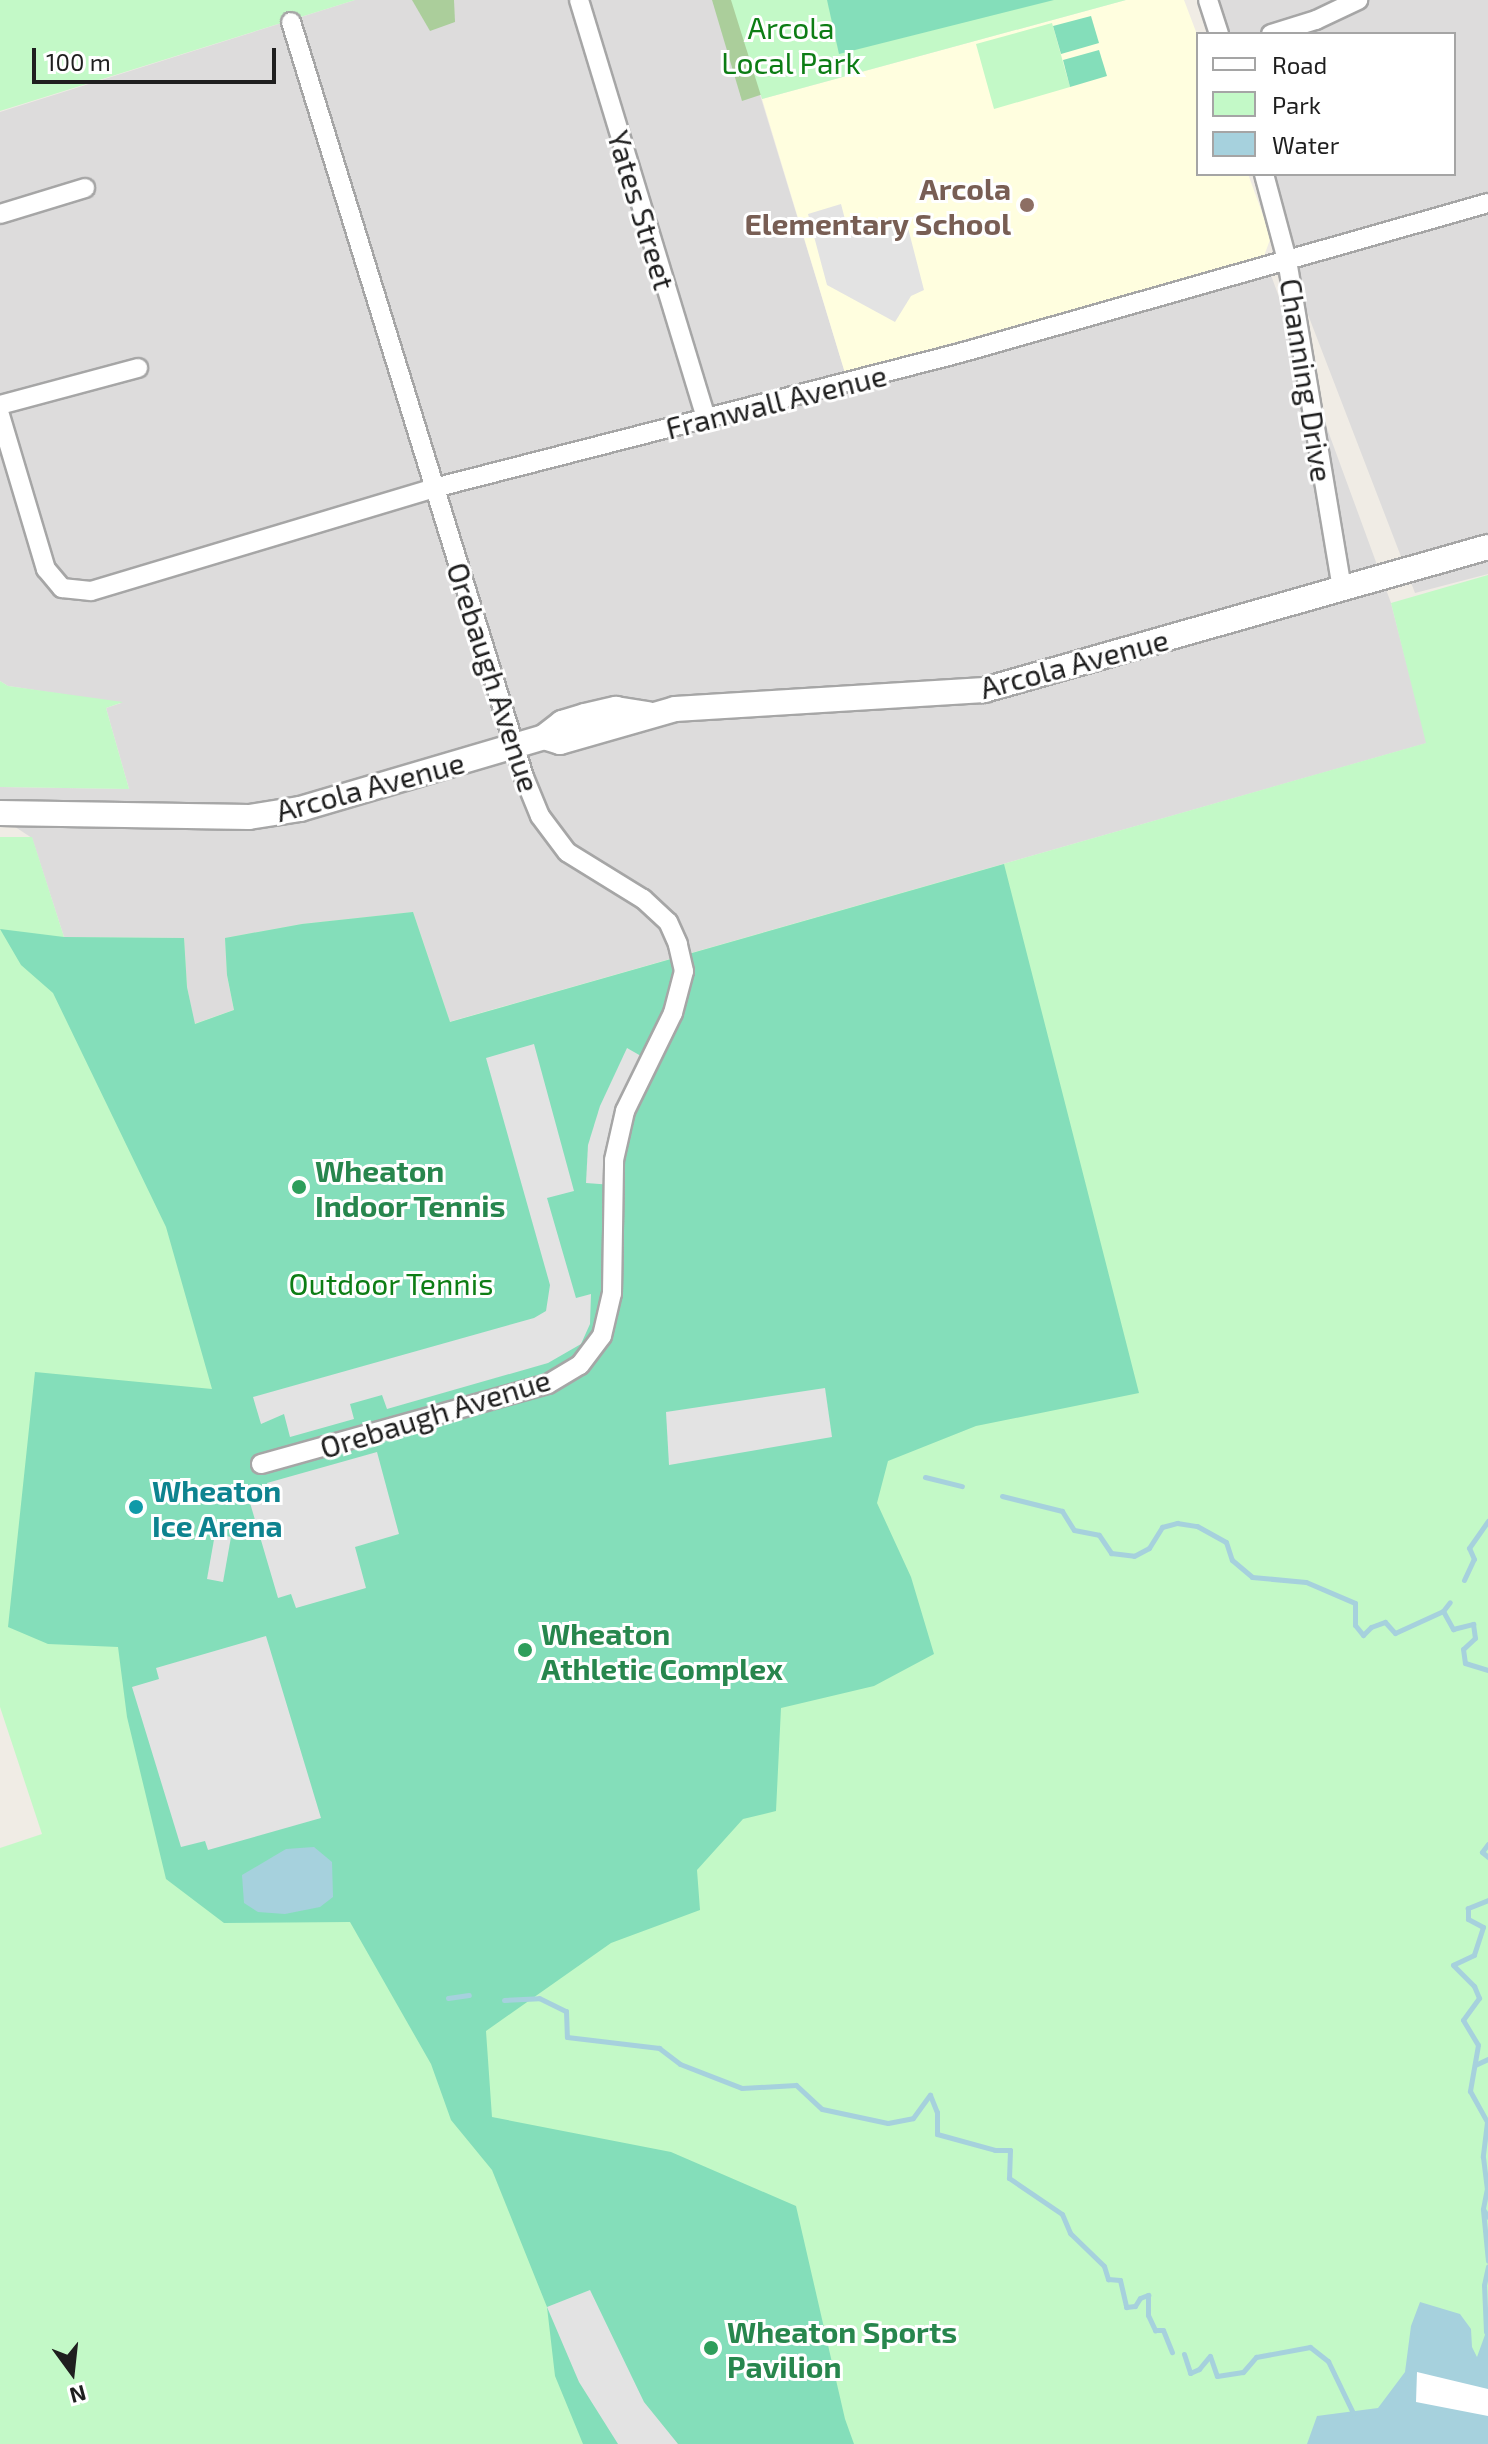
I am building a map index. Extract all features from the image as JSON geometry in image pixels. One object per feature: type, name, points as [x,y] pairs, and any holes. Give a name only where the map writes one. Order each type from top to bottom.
[{"type":"street","name":"Yates Street","points":[[579,0],[706,419]]},
{"type":"street","points":[[1208,0],[1218,32]]},
{"type":"street","points":[[1277,32],[1316,20],[1358,0]]},
{"type":"street","name":"Orebaugh Avenue","points":[[261,1464],[548,1384],[580,1365],[602,1336],[612,1293],[614,1160],[623,1119],[673,1013],[684,971],[678,944],[668,922],[643,899],[567,852],[540,816],[513,747],[291,22]]},
{"type":"street","name":"Channing Drive","points":[[1265,176],[1287,260],[1342,588]]},
{"type":"street","points":[[0,214],[85,188]]},
{"type":"street","name":"Franwall Avenue","points":[[0,415],[46,569],[62,588],[91,591],[434,488],[946,357],[1488,203]]},
{"type":"street","points":[[0,405],[138,368]]},
{"type":"street","name":"Arcola Avenue","points":[[0,813],[249,817],[300,809],[544,737],[560,742],[624,725],[648,714],[675,709],[984,690],[1488,547]]},
{"type":"shaded area","points":[[355,0],[731,0],[845,373],[1264,256],[1391,603],[1427,743],[449,1022],[227,975],[234,1010],[194,1024],[183,938],[64,937],[32,838],[0,817],[0,787],[129,789],[106,708],[121,703],[8,686],[0,681],[0,112]]},
{"type":"shaded area","name":"Arcola Elementary School","points":[[1126,0],[1184,0],[1196,32],[1196,176],[1249,176],[1271,237],[1264,256],[845,373],[762,99]]},
{"type":"shaded area","points":[[1208,0],[1488,0],[1488,574],[1415,593],[1287,260],[1265,176],[1456,176],[1456,32],[1218,32]]},
{"type":"shaded area","points":[[841,204],[847,227],[872,219],[892,226],[894,231],[908,228],[924,290],[911,296],[895,322],[827,285],[808,214]]},
{"type":"shaded area","points":[[534,1044],[574,1191],[547,1198],[576,1298],[591,1294],[590,1324],[581,1344],[548,1363],[387,1409],[382,1395],[350,1404],[354,1419],[290,1437],[284,1414],[261,1424],[253,1397],[534,1318],[546,1311],[550,1285],[486,1058]]},
{"type":"shaded area","points":[[627,1048],[648,1060],[613,1185],[586,1183],[588,1145],[600,1106]]},
{"type":"shaded area","points":[[825,1388],[832,1437],[669,1465],[666,1412]]},
{"type":"shaded area","points":[[377,1452],[399,1534],[355,1547],[366,1588],[296,1608],[291,1594],[278,1598],[248,1496],[269,1491],[267,1483]]},
{"type":"shaded area","points":[[215,1534],[231,1537],[223,1582],[207,1579]]},
{"type":"shaded area","points":[[266,1636],[321,1818],[208,1850],[205,1841],[181,1847],[132,1687],[159,1679],[156,1668]]},
{"type":"shaded area","points":[[590,2290],[644,2402],[678,2444],[618,2444],[579,2382],[547,2307]]},
{"type":"green space","points":[[0,0],[355,0],[0,111]]},
{"type":"green space","points":[[412,0],[454,0],[455,22],[430,31]]},
{"type":"green space","points":[[712,0],[767,0],[796,83],[742,101]]},
{"type":"green space","name":"Arcola Local Park","points":[[731,0],[1126,0],[762,99]]},
{"type":"green space","points":[[827,0],[1054,0],[839,54]]},
{"type":"green space","points":[[1091,16],[1099,43],[1061,54],[1053,26]]},
{"type":"green space","points":[[1052,23],[1070,87],[994,109],[976,44]]},
{"type":"green space","points":[[1099,50],[1107,76],[1070,87],[1063,60]]},
{"type":"green space","name":"Outdoor Tennis","points":[[1488,575],[1488,2444],[0,2444],[0,1848],[42,1834],[0,1707],[0,837],[32,837],[64,937],[184,938],[187,987],[194,1024],[234,1010],[227,975],[225,938],[302,924],[413,912],[450,1022],[1426,743],[1391,603]]},
{"type":"green space","points":[[0,681],[8,686],[123,702],[106,708],[129,789],[0,787]]},
{"type":"green space","name":"Wheaton Athletic Complex","points":[[1004,864],[1139,1393],[976,1426],[888,1461],[877,1503],[911,1577],[934,1654],[874,1686],[781,1708],[776,1811],[743,1819],[697,1870],[700,1910],[611,1943],[486,2031],[492,2117],[671,2152],[796,2206],[845,2419],[854,2444],[583,2444],[555,2376],[547,2307],[492,2170],[451,2120],[431,2064],[350,1922],[224,1923],[166,1879],[127,1717],[118,1647],[48,1644],[8,1627],[35,1372],[212,1389],[166,1227],[53,993],[21,965],[0,929],[64,937],[184,938],[187,987],[195,1024],[234,1010],[227,975],[225,938],[302,924],[413,912],[450,1022]]},
{"type":"water","points":[[314,1847],[332,1862],[333,1897],[320,1907],[285,1914],[258,1912],[244,1903],[242,1875],[286,1849]]},
{"type":"water","points":[[1420,2302],[1460,2314],[1471,2329],[1472,2347],[1477,2357],[1486,2332],[1488,2334],[1488,2444],[1307,2444],[1317,2416],[1378,2408],[1405,2372],[1411,2326]]},
{"type":"pier","points":[[1417,2372],[1488,2389],[1488,2416],[1416,2402]]},
{"type":"waterway","points":[[925,1477],[962,1486]]},
{"type":"waterway","points":[[1002,1496],[1062,1511],[1074,1530],[1099,1535],[1111,1553],[1134,1556],[1149,1548],[1162,1527],[1177,1523],[1197,1526],[1226,1542],[1232,1560],[1252,1577],[1306,1582],[1355,1603],[1355,1625],[1363,1635],[1371,1627],[1385,1622],[1395,1633],[1443,1611],[1453,1629],[1473,1624],[1475,1638],[1463,1649],[1465,1663],[1488,1670]]},
{"type":"waterway","points":[[1464,1580],[1474,1559],[1469,1548],[1488,1521]]},
{"type":"waterway","points":[[1443,1611],[1450,1602]]},
{"type":"waterway","points":[[1488,1844],[1482,1852],[1488,1857]]},
{"type":"waterway","points":[[1488,1900],[1468,1908],[1468,1919],[1483,1927],[1474,1955],[1453,1965],[1474,1986],[1479,1998],[1463,2020],[1478,2045],[1470,2091],[1487,2122],[1483,2157],[1487,2188],[1483,2209],[1488,2217]]},
{"type":"waterway","points":[[448,1998],[469,1995]]},
{"type":"waterway","points":[[504,2000],[539,1998],[566,2011],[567,2037],[659,2048],[680,2064],[742,2088],[796,2085],[822,2109],[888,2123],[913,2118],[930,2095],[937,2112],[937,2134],[995,2150],[1010,2150],[1009,2178],[1062,2214],[1070,2233],[1104,2266],[1108,2279],[1120,2280],[1126,2307],[1135,2306],[1140,2298],[1148,2295],[1148,2315],[1155,2330],[1163,2330],[1172,2352]]},
{"type":"waterway","points":[[1475,2065],[1488,2059]]},
{"type":"waterway","points":[[1483,2210],[1488,2261]]},
{"type":"waterway","points":[[1486,2332],[1484,2285],[1488,2266]]},
{"type":"waterway","points":[[1184,2354],[1190,2373],[1199,2369],[1210,2356],[1217,2376],[1243,2372],[1256,2357],[1310,2347],[1328,2361],[1353,2413]]},
{"type":"place","name":"Arcola Elementary School","points":[[1027,205]]},
{"type":"place","name":"Wheaton Indoor Tennis","points":[[299,1187]]},
{"type":"place","name":"Wheaton Ice Arena","points":[[136,1507]]},
{"type":"place","name":"Wheaton Athletic Complex","points":[[525,1650]]},
{"type":"place","name":"Wheaton Sports Pavilion","points":[[711,2348]]}]
